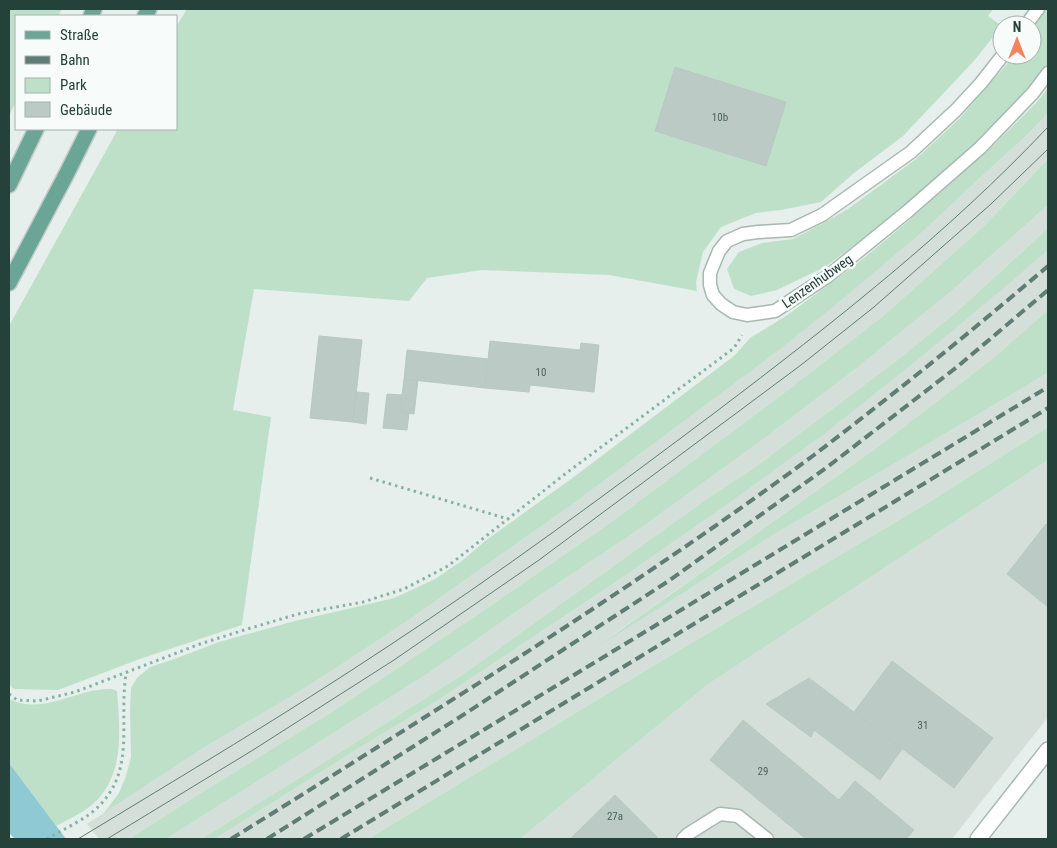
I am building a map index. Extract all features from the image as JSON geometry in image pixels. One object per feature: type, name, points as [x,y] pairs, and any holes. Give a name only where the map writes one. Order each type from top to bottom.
[{"type":"main road","points":[[9,185],[36,130]]},
{"type":"main road","points":[[9,283],[88,130]]},
{"type":"street","points":[[978,839],[1048,750]]},
{"type":"lane","name":"Lenzenhubweg","points":[[995,65],[956,110],[911,152],[822,215],[791,230],[743,234],[727,241],[719,251],[710,273],[710,285],[713,295],[720,304],[733,312],[747,315],[776,311],[828,276],[908,211],[980,148],[1033,93],[1048,72]]},
{"type":"lane","points":[[682,839],[720,814],[738,816],[767,839]]},
{"type":"path","points":[[9,694],[17,700],[38,701],[75,692],[176,653],[244,630],[298,614],[364,602],[404,589],[448,566],[565,474],[734,348],[743,334],[747,315]]},
{"type":"path","points":[[370,478],[508,520]]},
{"type":"path","points":[[47,839],[99,807],[114,787],[120,770],[124,744],[126,673]]},
{"type":"shaded area","points":[[1048,113],[1048,159],[984,226],[882,317],[610,523],[335,710],[129,839],[99,839],[87,824],[208,745],[336,668],[410,619],[577,501],[774,354],[920,234]]},
{"type":"shaded area","points":[[1048,205],[1048,228],[960,309],[904,355],[754,468],[708,498],[465,673],[309,772],[201,839],[166,839],[430,672],[638,530],[762,440],[858,367],[949,293]]},
{"type":"shaded area","points":[[1048,250],[1048,310],[991,360],[875,449],[607,639],[677,597],[773,535],[1048,373],[1048,427],[926,504],[663,660],[368,839],[215,839],[435,702],[613,584],[715,513],[1024,271]]},
{"type":"shaded area","points":[[1048,460],[1048,717],[952,839],[520,839],[707,685]]},
{"type":"green space","points":[[9,9],[62,9],[59,15],[15,15],[15,103],[9,116]]},
{"type":"green space","points":[[187,9],[993,9],[988,16],[992,19],[992,38],[973,62],[903,136],[854,173],[821,202],[756,213],[721,227],[703,252],[696,282],[697,291],[609,275],[482,270],[427,278],[409,301],[254,289],[233,410],[271,417],[242,625],[137,660],[58,690],[14,689],[9,684],[9,326],[117,130],[178,130],[178,24]]},
{"type":"green space","points":[[1048,9],[1048,65],[1029,90],[976,145],[905,207],[825,267],[777,290],[751,296],[734,289],[727,269],[739,252],[762,243],[793,239],[848,209],[916,159],[960,118],[1006,65],[1042,65],[1042,15]]},
{"type":"green space","points":[[1048,88],[1048,113],[1029,133],[920,234],[774,354],[577,501],[410,619],[292,696],[208,745],[104,813],[119,793],[131,757],[131,688],[137,678],[150,667],[219,642],[295,621],[394,598],[435,579],[463,560],[485,541],[571,479],[734,356],[750,338],[786,316],[858,263],[980,158],[1037,102]]},
{"type":"green space","points":[[1048,159],[1048,205],[949,293],[858,367],[762,440],[638,530],[430,672],[166,839],[129,839],[335,710],[610,523],[882,317],[984,226]]},
{"type":"green space","points":[[1048,228],[1048,250],[1024,271],[824,434],[715,513],[613,584],[435,702],[215,839],[201,839],[465,673],[708,498],[754,468],[904,355],[960,309]]},
{"type":"green space","points":[[1048,310],[1048,373],[773,535],[598,646],[875,449],[991,360]]},
{"type":"green space","points":[[1048,427],[1048,460],[707,685],[520,839],[368,839],[663,660],[926,504]]},
{"type":"green space","points":[[107,689],[117,691],[119,721],[118,752],[111,780],[93,804],[56,826],[9,763],[9,699],[28,704],[48,703],[89,691]]},
{"type":"water","points":[[9,763],[66,839],[15,839],[9,833]]},
{"type":"building","points":[[675,67],[786,102],[766,166],[655,131]]},
{"type":"building","points":[[319,336],[362,340],[353,422],[310,418]]},
{"type":"building","points":[[490,341],[580,350],[581,343],[599,345],[594,392],[530,385],[529,392],[485,388]]},
{"type":"building","points":[[407,350],[488,359],[485,388],[404,379]]},
{"type":"building","points":[[404,379],[418,380],[414,414],[400,412]]},
{"type":"building","points":[[356,392],[369,393],[366,424],[353,422]]},
{"type":"building","points":[[387,394],[402,395],[400,412],[409,413],[407,430],[383,428]]},
{"type":"building","points":[[1046,524],[1048,526],[1048,607],[1007,574]]},
{"type":"building","points":[[892,661],[993,738],[954,788],[854,712]]},
{"type":"building","points":[[809,678],[902,749],[880,780],[814,730],[811,737],[766,704]]},
{"type":"building","points":[[743,720],[839,800],[855,781],[914,830],[906,839],[806,839],[710,760]]},
{"type":"building","points":[[615,795],[657,837],[655,839],[570,839]]},
{"type":"tram line","points":[[78,839],[349,672],[513,561],[595,502],[760,378],[888,276],[970,204],[1048,127]]},
{"type":"tram line","points":[[107,839],[253,750],[394,660],[539,560],[801,365],[874,307],[991,204],[1048,149]]},
{"type":"railway","points":[[231,839],[524,654],[732,514],[874,409],[1048,266]]},
{"type":"railway","points":[[267,839],[463,715],[670,580],[826,468],[957,367],[1048,290]]},
{"type":"railway","points":[[304,839],[1048,387]]},
{"type":"railway","points":[[341,839],[1048,408]]}]
